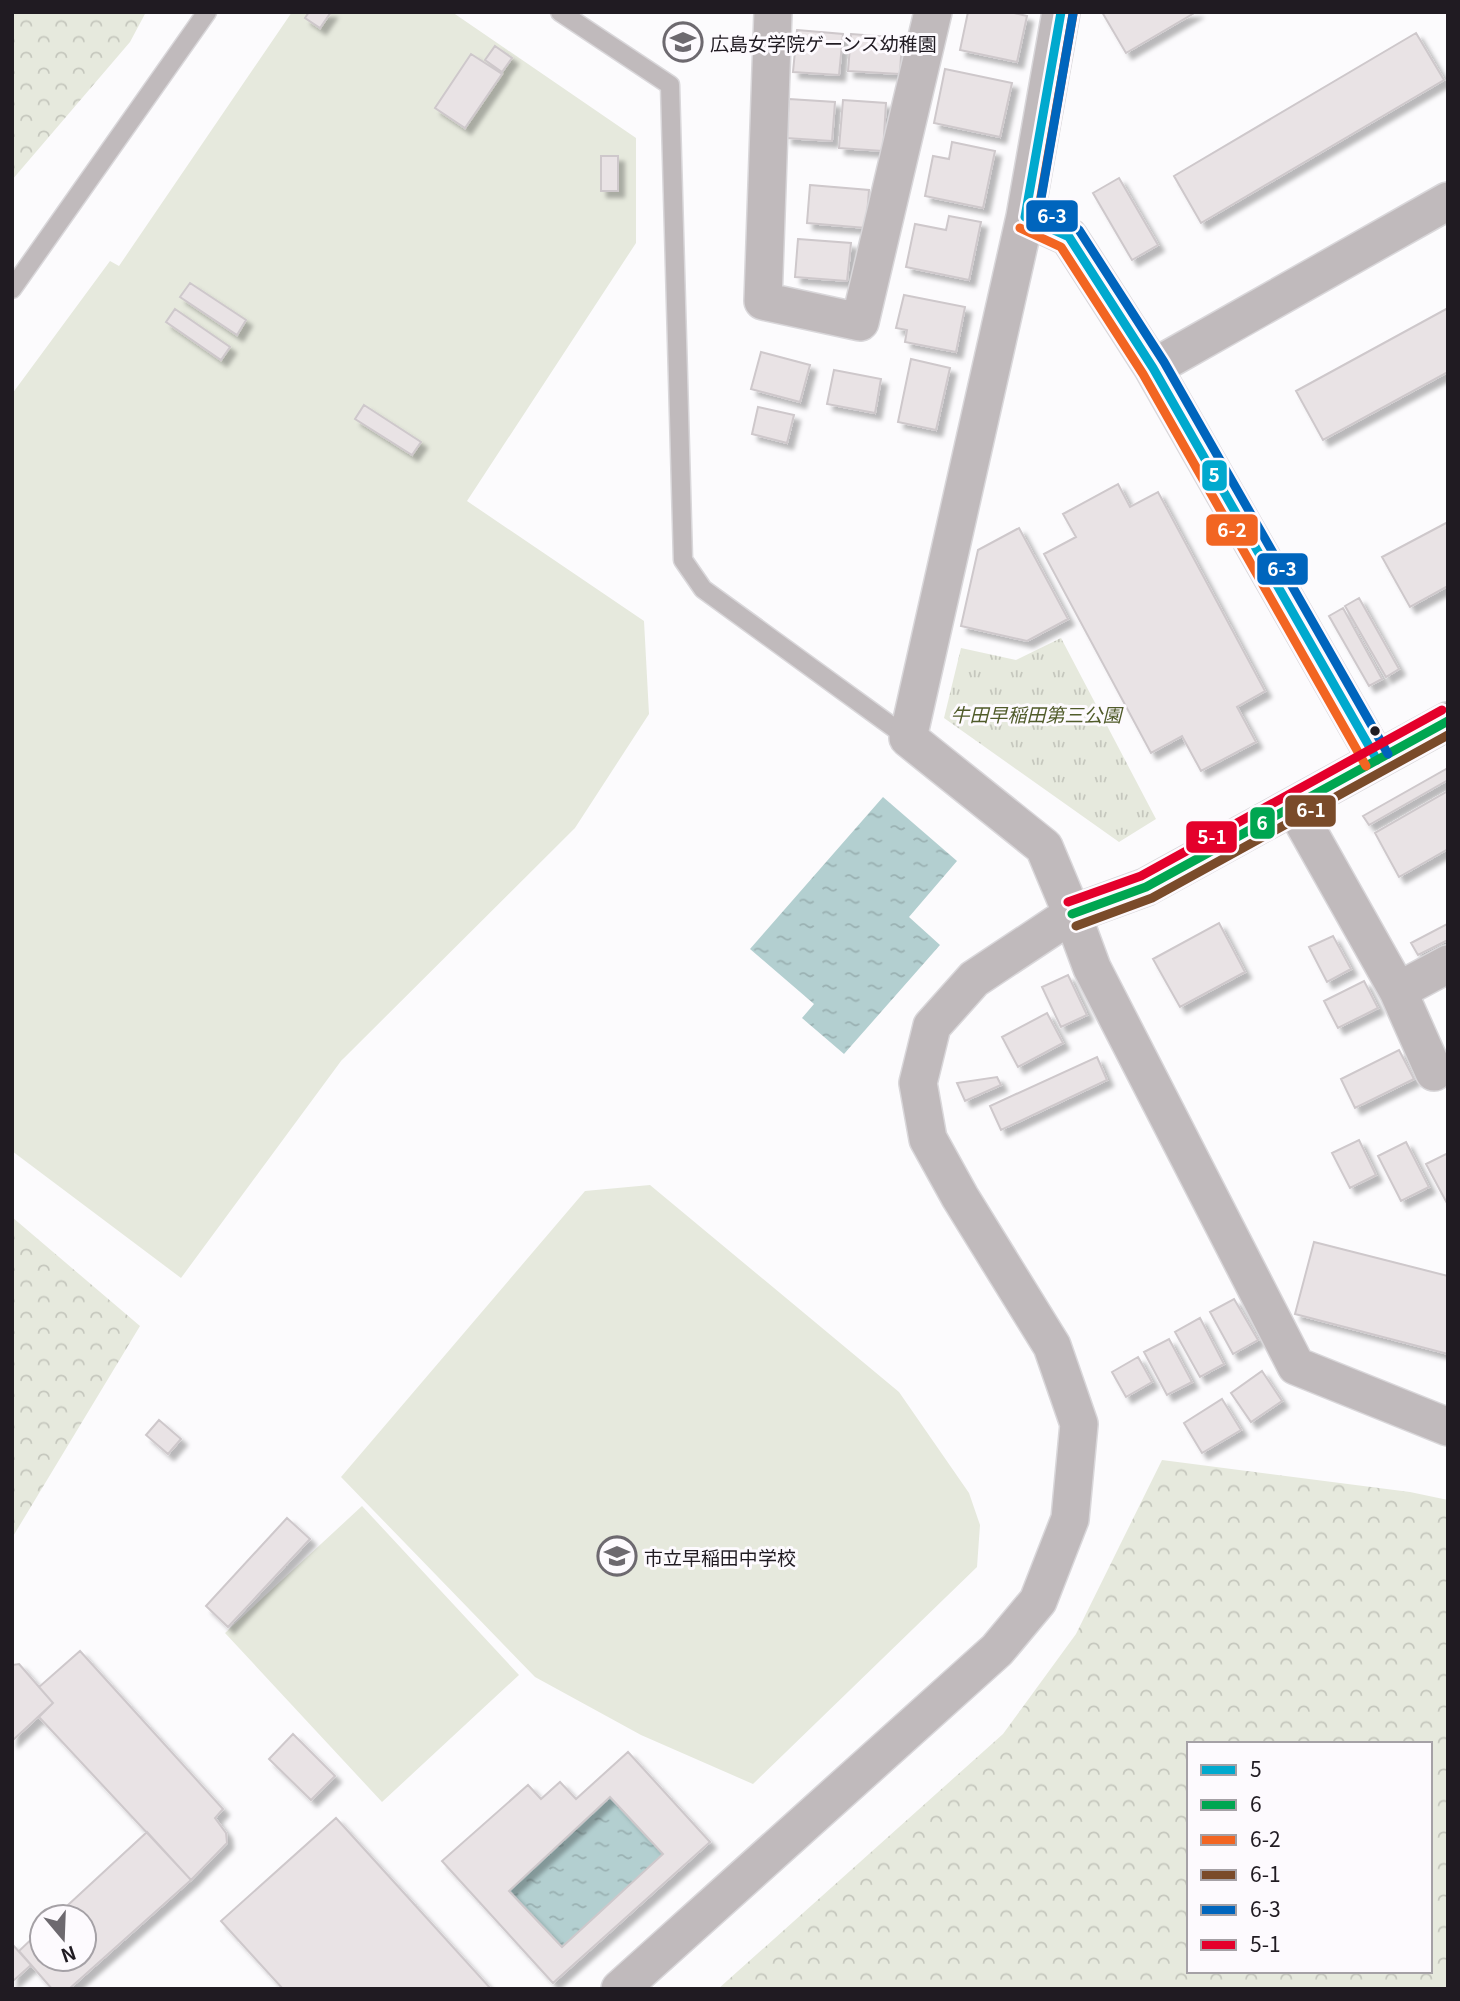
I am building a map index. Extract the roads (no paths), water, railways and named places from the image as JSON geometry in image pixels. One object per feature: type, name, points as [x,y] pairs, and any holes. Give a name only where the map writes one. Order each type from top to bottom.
[{"type":"street","points":[[773,12],[762,301],[860,322],[933,12]]},
{"type":"street","points":[[1061,12],[1025,216],[908,738],[1044,847],[1092,968],[1296,1366],[1448,1427]]},
{"type":"street","points":[[1153,368],[1448,201]]},
{"type":"street","points":[[1025,216],[1069,237],[1153,368],[1377,760]]},
{"type":"street","points":[[620,1989],[997,1650],[1038,1601],[1070,1519],[1079,1424],[1052,1346],[960,1197],[928,1139],[918,1083],[932,1026],[974,979],[1072,914],[1146,887],[1448,721]]},
{"type":"street","points":[[1294,806],[1398,991],[1434,1072]]},
{"type":"street","points":[[1398,991],[1448,964]]},
{"type":"lane","points":[[12,289],[207,12]]},
{"type":"lane","points":[[560,12],[670,85],[682,559],[703,589],[908,738]]},
{"type":"water","points":[[883,797],[957,861],[909,917],[940,945],[844,1054],[802,1018],[814,1004],[750,949]]},
{"type":"water","points":[[610,1797],[663,1854],[562,1947],[509,1891]]},
{"type":"place","name":"広島女学院ゲーンス幼稚園","points":[[683,42]]},
{"type":"place","name":"市立早稲田中学校","points":[[617,1556]]},
{"type":"park label","name":"牛田早稲田第三公園","points":[[1036,713]]}]
